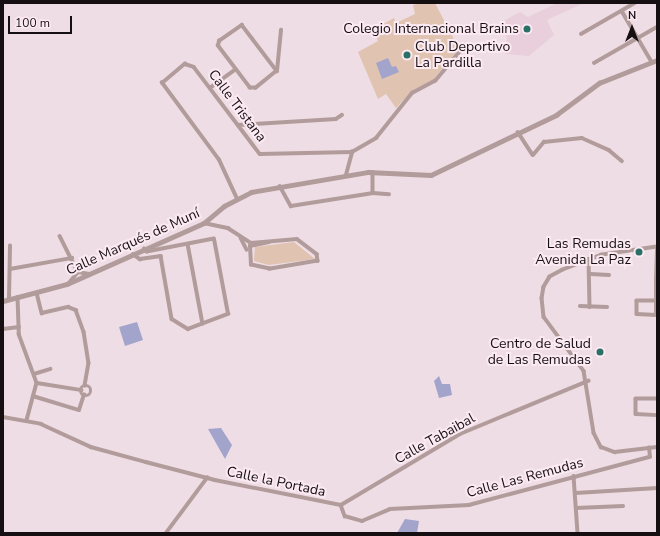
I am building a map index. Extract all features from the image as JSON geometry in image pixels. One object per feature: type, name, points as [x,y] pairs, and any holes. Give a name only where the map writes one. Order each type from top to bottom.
[{"type":"street","points":[[581,34],[635,3]]},
{"type":"street","points":[[622,11],[652,62]]},
{"type":"street","points":[[277,70],[242,25],[219,41],[218,46],[250,88],[256,88],[277,70],[281,30]]},
{"type":"street","points":[[594,63],[657,27]]},
{"type":"street","points":[[346,174],[352,152],[376,138],[412,93],[435,81],[466,44]]},
{"type":"street","name":"Calle Marqués de Muní","points":[[3,301],[67,284],[144,248],[204,223],[237,199],[251,192],[346,174],[373,172],[431,176],[518,132],[556,115],[599,84],[657,60]]},
{"type":"street","name":"Calle Tristana","points":[[237,199],[219,160],[162,83],[170,74],[189,64],[210,88],[260,154],[352,152]]},
{"type":"street","points":[[210,88],[235,70]]},
{"type":"street","points":[[238,125],[336,119],[342,115]]},
{"type":"street","points":[[518,132],[533,155],[544,142],[582,138],[608,150],[622,161]]},
{"type":"street","points":[[373,172],[373,193]]},
{"type":"street","points":[[280,186],[290,206],[373,193],[389,194]]},
{"type":"street","points":[[204,223],[228,228],[249,242],[269,242]]},
{"type":"street","points":[[234,232],[244,241],[248,257],[252,266],[270,269],[318,261],[317,254],[297,239],[250,246],[248,257]]},
{"type":"street","points":[[60,236],[78,272]]},
{"type":"street","points":[[144,248],[147,252],[214,239],[219,254],[229,311],[203,324],[188,329],[172,319],[160,250]]},
{"type":"street","points":[[188,244],[203,324]]},
{"type":"street","points":[[9,300],[10,246]]},
{"type":"street","points":[[656,301],[637,301],[637,314],[656,313],[657,247],[589,259],[550,278],[544,287],[542,298],[544,317],[584,371],[588,381],[594,433],[601,447],[615,452],[657,447]]},
{"type":"street","points":[[132,254],[140,259],[161,256]]},
{"type":"street","points":[[10,269],[72,258]]},
{"type":"street","points":[[589,259],[591,274],[590,307]]},
{"type":"street","points":[[78,272],[89,274]]},
{"type":"street","points":[[67,284],[78,272]]},
{"type":"street","points":[[591,274],[609,274]]},
{"type":"street","points":[[37,293],[42,313],[68,308],[76,310],[84,332],[89,363],[85,386],[80,390]]},
{"type":"street","points":[[18,298],[19,327],[37,384],[27,420]]},
{"type":"street","points":[[580,306],[607,307]]},
{"type":"street","points":[[3,329],[19,327]]},
{"type":"street","points":[[34,374],[50,369]]},
{"type":"street","name":"Calle Tabaibal","points":[[341,505],[460,434],[588,381]]},
{"type":"street","points":[[37,384],[80,390],[84,395]]},
{"type":"street","points":[[33,396],[79,410],[84,395],[91,389],[85,386]]},
{"type":"street","points":[[657,399],[636,399],[636,414],[657,415]]},
{"type":"street","name":"Calle la Portada","points":[[3,417],[27,420],[91,447],[207,478],[341,505]]},
{"type":"street","points":[[649,448],[652,454]]},
{"type":"street","name":"Calle Las Remudas","points":[[341,505],[345,516],[362,522],[390,509],[453,508],[496,500],[657,453]]},
{"type":"street","points":[[574,476],[578,533]]},
{"type":"street","points":[[166,533],[207,478]]},
{"type":"street","points":[[576,493],[657,488]]},
{"type":"street","points":[[576,508],[623,506]]},
{"type":"shaded area","name":"Club Deportivo La Pardilla","points":[[420,3],[435,3],[459,49],[433,80],[412,91],[396,108],[386,94],[378,99],[358,52],[378,41],[375,34],[381,30],[380,26],[394,18],[396,23],[415,14],[413,5]]},
{"type":"shaded area","name":"Colegio Internacional Brains","points":[[557,3],[584,3],[547,20],[554,35],[529,56],[505,54],[507,38],[500,23],[520,12],[528,17]]},
{"type":"shaded area","points":[[294,242],[315,259],[269,265],[254,261],[255,247]]},
{"type":"water","points":[[388,58],[392,67],[396,66],[399,72],[382,79],[376,63]]},
{"type":"water","points":[[137,322],[143,340],[125,346],[119,327]]},
{"type":"water","points":[[439,376],[442,384],[450,384],[452,395],[439,398],[434,381]]},
{"type":"water","points":[[221,428],[232,445],[225,459],[208,429]]},
{"type":"water","points":[[405,519],[419,521],[417,533],[397,533]]},
{"type":"place","name":"Colegio Internacional Brains","points":[[527,29]]},
{"type":"place","name":"Club Deportivo La Pardilla","points":[[407,55]]},
{"type":"place","name":"Las Remudas Avenida La Paz","points":[[639,252]]},
{"type":"place","name":"Centro de Salud de Las Remudas","points":[[600,352]]}]
